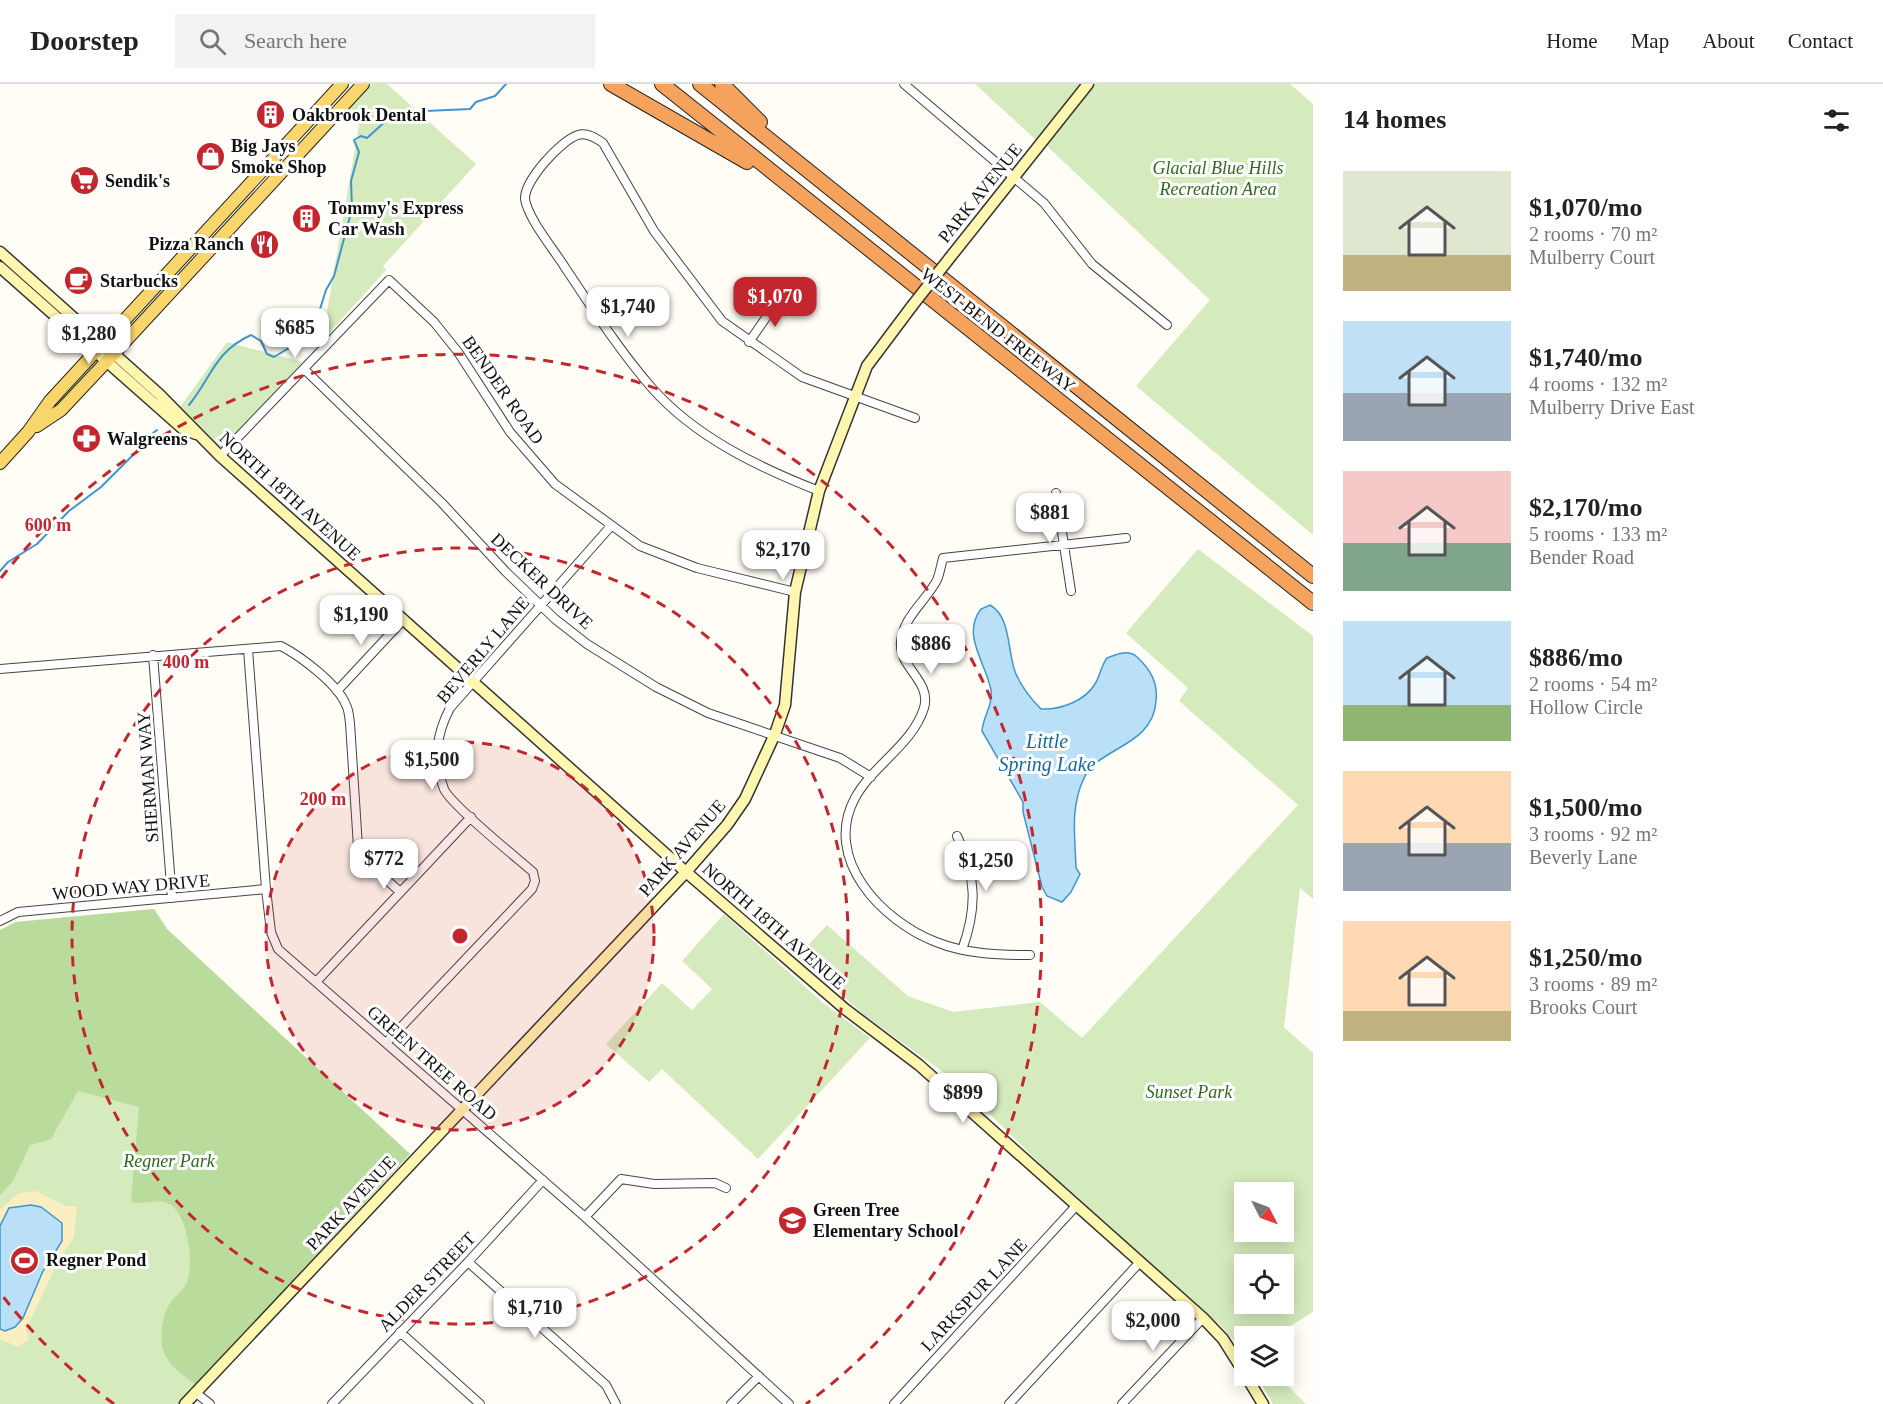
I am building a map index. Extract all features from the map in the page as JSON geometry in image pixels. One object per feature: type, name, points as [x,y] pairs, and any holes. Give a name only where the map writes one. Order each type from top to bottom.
[{"type":"highway","points":[[611,84],[782,182]]},
{"type":"highway","name":"WEST BEND FREEWAY","points":[[662,84],[782,182],[1313,603]]},
{"type":"highway","name":"WEST BEND FREEWAY","points":[[700,84],[1313,576]]},
{"type":"highway","points":[[722,84],[792,156]]},
{"type":"main road","points":[[0,462],[28,432],[51,401],[342,84]]},
{"type":"main road","points":[[28,432],[61,410],[363,84]]},
{"type":"street","points":[[904,84],[1044,203],[1092,264],[1167,325]]},
{"type":"street","name":"PARK AVENUE","points":[[185,1404],[686,872],[727,825],[745,799],[775,734],[785,705],[795,592],[819,491],[853,397],[867,366],[1088,84]]},
{"type":"street","points":[[819,491],[769,472],[725,447],[690,422],[652,388],[614,341],[535,222],[525,199],[527,183],[563,144],[579,134],[593,136],[603,142],[654,231],[722,321],[802,377],[915,418]]},
{"type":"street","name":"NORTH 18TH AVENUE","points":[[0,252],[183,429],[196,434],[686,872],[845,1009],[920,1065],[1203,1318],[1223,1339],[1234,1357]]},
{"type":"street","name":"NORTH 18TH AVENUE","points":[[0,267],[100,347]]},
{"type":"street","name":"BENDER ROAD","points":[[304,369],[388,280],[434,322],[458,352],[510,432],[555,484],[640,546],[697,568],[795,592]]},
{"type":"street","points":[[749,342],[779,299]]},
{"type":"street","points":[[220,456],[304,369]]},
{"type":"street","name":"DECKER DRIVE","points":[[304,369],[442,503],[506,572],[540,605],[587,644],[656,687],[708,713],[840,758],[871,777]]},
{"type":"street","points":[[1056,493],[1071,591]]},
{"type":"street","name":"BEVERLY LANE","points":[[386,1043],[532,888],[535,880],[533,872],[445,791],[436,750],[439,729],[450,708],[611,526]]},
{"type":"street","points":[[1030,955],[988,955],[962,950],[935,942],[889,914],[863,887],[851,868],[846,845],[846,819],[855,797],[912,730],[924,707],[923,686],[906,661],[900,644],[905,625],[937,579],[943,558],[1126,538]]},
{"type":"street","points":[[337,691],[404,619]]},
{"type":"street","points":[[0,669],[280,646],[296,654],[337,691],[346,705],[350,723],[358,847],[363,858],[400,892]]},
{"type":"street","name":"GREEN TREE ROAD","points":[[248,649],[266,889],[271,932],[278,949],[585,1217],[789,1404]]},
{"type":"street","name":"SHERMAN WAY","points":[[153,655],[172,898]]},
{"type":"street","points":[[316,982],[471,817]]},
{"type":"street","points":[[957,836],[963,848],[974,895],[973,921],[962,950]]},
{"type":"street","name":"WOOD WAY DRIVE","points":[[0,921],[18,912],[266,889]]},
{"type":"street","points":[[585,1217],[621,1179],[654,1184],[715,1183],[726,1188]]},
{"type":"street","name":"ALDER STREET","points":[[332,1404],[543,1180]]},
{"type":"street","name":"LARKSPUR LANE","points":[[894,1404],[1076,1206]]},
{"type":"street","points":[[468,1262],[606,1385],[616,1404]]},
{"type":"street","points":[[1009,1404],[1140,1262]]},
{"type":"street","points":[[1122,1404],[1203,1318]]},
{"type":"street","points":[[400,1332],[480,1404]]},
{"type":"street","points":[[731,1404],[759,1376]]},
{"type":"street","name":"NORTH 18TH AVENUE","points":[[1252,1386],[1263,1404]]},
{"type":"street","points":[[195,1392],[210,1404]]},
{"type":"green space","points":[[372,84],[387,84],[476,164],[383,266],[386,270],[322,341],[359,125],[345,112]]},
{"type":"green space","points":[[975,84],[1082,84],[1036,140]]},
{"type":"green space","name":"Glacial Blue Hills Recreation Area","points":[[1094,84],[1290,84],[1313,104],[1313,535],[1136,386],[1210,300],[1047,146]]},
{"type":"green space","points":[[227,342],[303,362],[222,448],[180,407]]},
{"type":"green space","name":"Sunset Park","points":[[1198,549],[1313,636],[1313,899],[1300,888],[1284,1027],[1313,1053],[1313,1312],[1291,1326],[1234,1326],[1234,1341],[1223,1328],[1072,1195],[957,1082],[868,1018],[797,957],[827,925],[908,996],[953,1012],[1040,1002],[1082,1038],[1298,805],[1179,701],[1188,688],[1126,633]]},
{"type":"green space","name":"Regner Park","points":[[154,909],[167,929],[410,1154],[178,1404],[0,1404],[0,930],[16,922]]},
{"type":"green space","name":"Regner Park","points":[[154,909],[167,929],[410,1154],[195,1385],[171,1364],[162,1347],[161,1339],[167,1309],[188,1278],[190,1254],[185,1228],[174,1208],[167,1203],[131,1202],[139,1107],[78,1091],[51,1139],[30,1145],[13,1181],[0,1195],[0,930],[16,922]]},
{"type":"green space","points":[[724,914],[822,1002],[870,1038],[758,1159],[662,1069],[649,1082],[606,1044],[662,983],[692,1010],[712,989],[682,961]]},
{"type":"green space","points":[[1263,1386],[1288,1386],[1306,1404],[1273,1404]]},
{"type":"sand","points":[[35,1191],[66,1206],[77,1207],[74,1237],[57,1264],[26,1329],[29,1340],[18,1347],[0,1339],[0,1329],[6,1331],[62,1241],[7,1215],[0,1226],[0,1209],[19,1193]]},
{"type":"water","name":"Little Spring Lake","points":[[990,605],[997,611],[1006,627],[1013,666],[1018,679],[1041,709],[1056,708],[1079,700],[1095,684],[1107,658],[1119,654],[1130,653],[1137,657],[1150,672],[1155,683],[1156,701],[1153,716],[1145,728],[1136,737],[1101,759],[1084,778],[1077,800],[1074,822],[1076,868],[1080,874],[1071,892],[1062,902],[1047,896],[1042,887],[1023,812],[1023,802],[982,731],[991,701],[991,690],[974,639],[973,629],[975,619],[981,609]]},
{"type":"water","name":"Regner Pond","points":[[31,1205],[41,1207],[62,1223],[62,1241],[43,1271],[23,1318],[15,1327],[5,1331],[0,1329],[0,1226],[9,1208]]},
{"type":"waterway","points":[[189,405],[221,357],[251,335],[261,341],[267,354],[274,357],[312,334],[326,290],[334,276],[352,209],[351,181],[359,152],[354,140],[361,136],[367,138],[388,119],[403,112],[470,109],[476,102],[495,96],[506,84]]},
{"type":"waterway","points":[[0,571],[8,562],[37,544],[69,511],[101,487],[136,452],[140,443],[157,430]]},
{"type":"place","name":"Oakbrook Dental","points":[[271,115]]},
{"type":"place","name":"Big Jays Smoke Shop","points":[[210,156]]},
{"type":"place","name":"Sendik's","points":[[84,181]]},
{"type":"place","name":"Tommy's Express Car Wash","points":[[307,218]]},
{"type":"place","name":"Pizza Ranch","points":[[265,244]]},
{"type":"place","name":"Starbucks","points":[[79,281]]},
{"type":"place","name":"Walgreens","points":[[86,439]]},
{"type":"place","name":"Green Tree Elementary School","points":[[792,1220]]},
{"type":"place","name":"Regner Pond","points":[[25,1260]]}]
